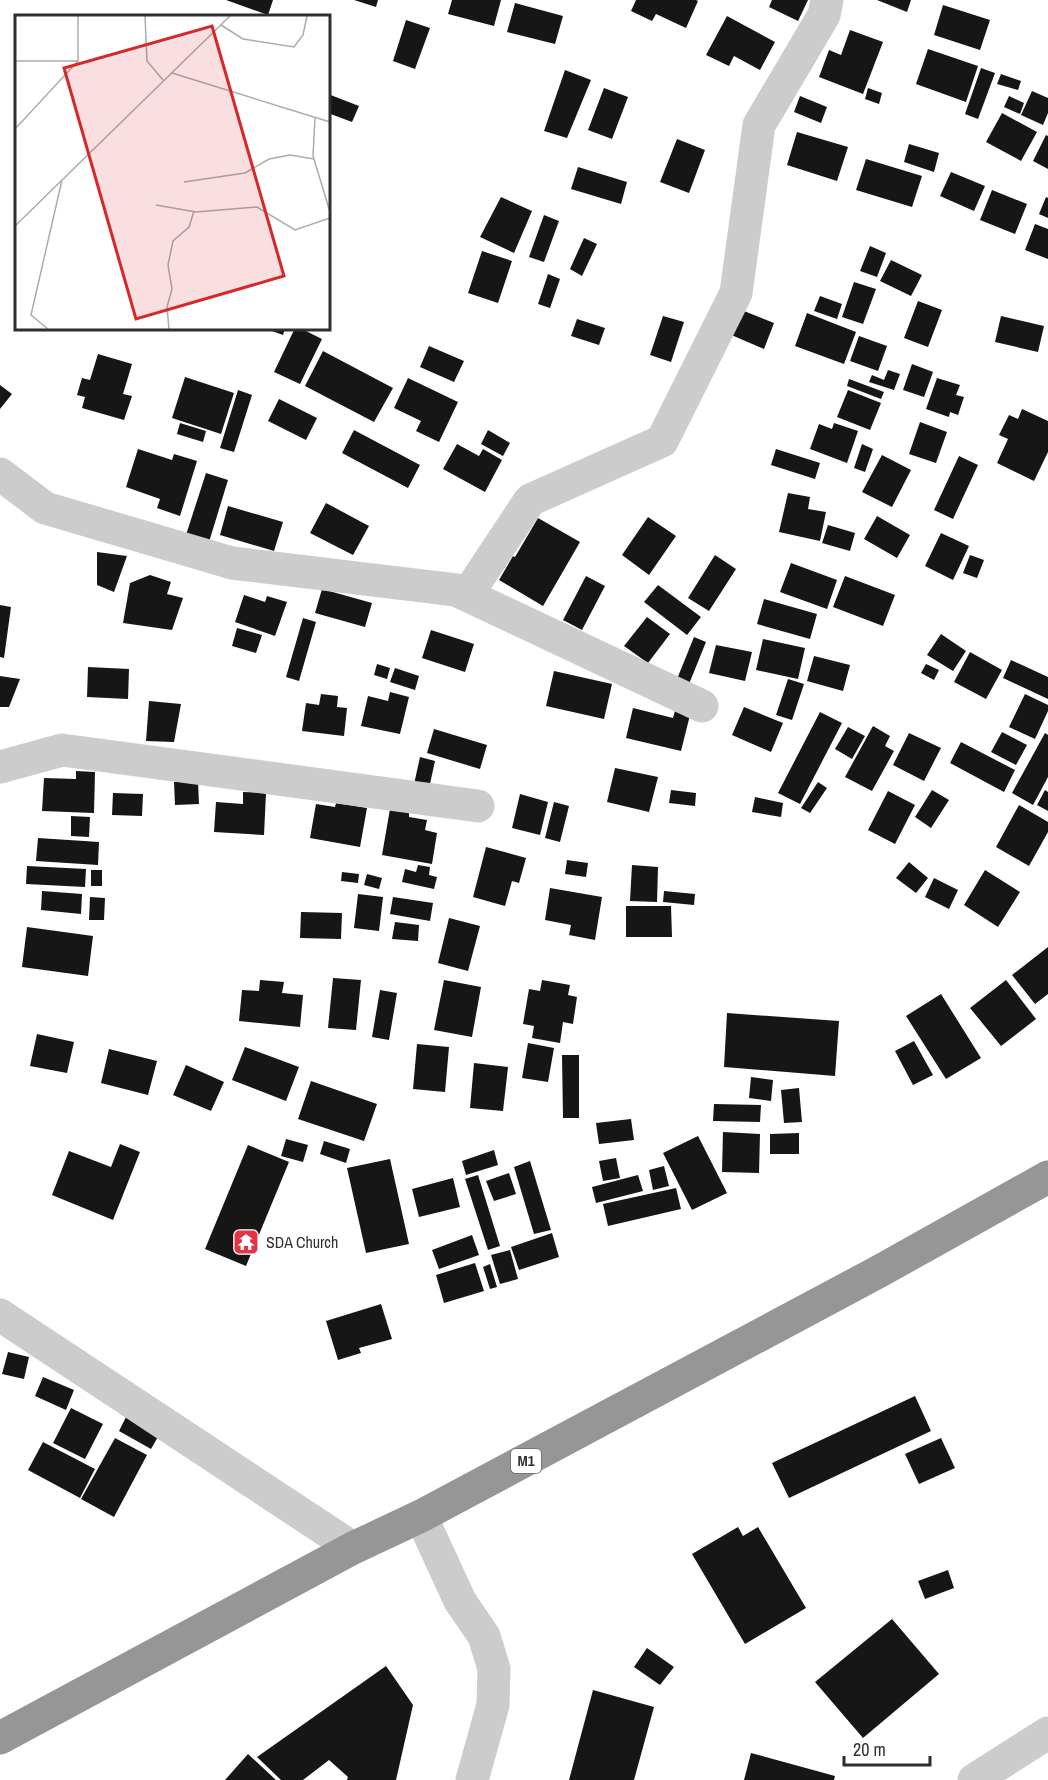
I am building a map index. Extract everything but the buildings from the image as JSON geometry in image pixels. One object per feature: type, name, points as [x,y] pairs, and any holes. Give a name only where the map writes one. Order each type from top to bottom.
[{"type":"highway","name":"M1","points":[[0,1738],[353,1548],[421,1516],[878,1272],[1048,1177]]},
{"type":"street","points":[[467,595],[530,500],[662,441],[736,293],[759,126],[824,15],[827,0]]},
{"type":"street","points":[[0,474],[45,508],[232,563],[456,590],[702,706]]},
{"type":"street","points":[[0,767],[62,750],[478,806]]},
{"type":"street","points":[[0,1315],[353,1548]]},
{"type":"street","points":[[421,1516],[460,1601],[484,1636],[494,1669],[493,1705],[472,1780]]},
{"type":"street","points":[[974,1780],[1048,1733]]},
{"type":"place","name":"SDA Church","points":[[246,1242]]}]
